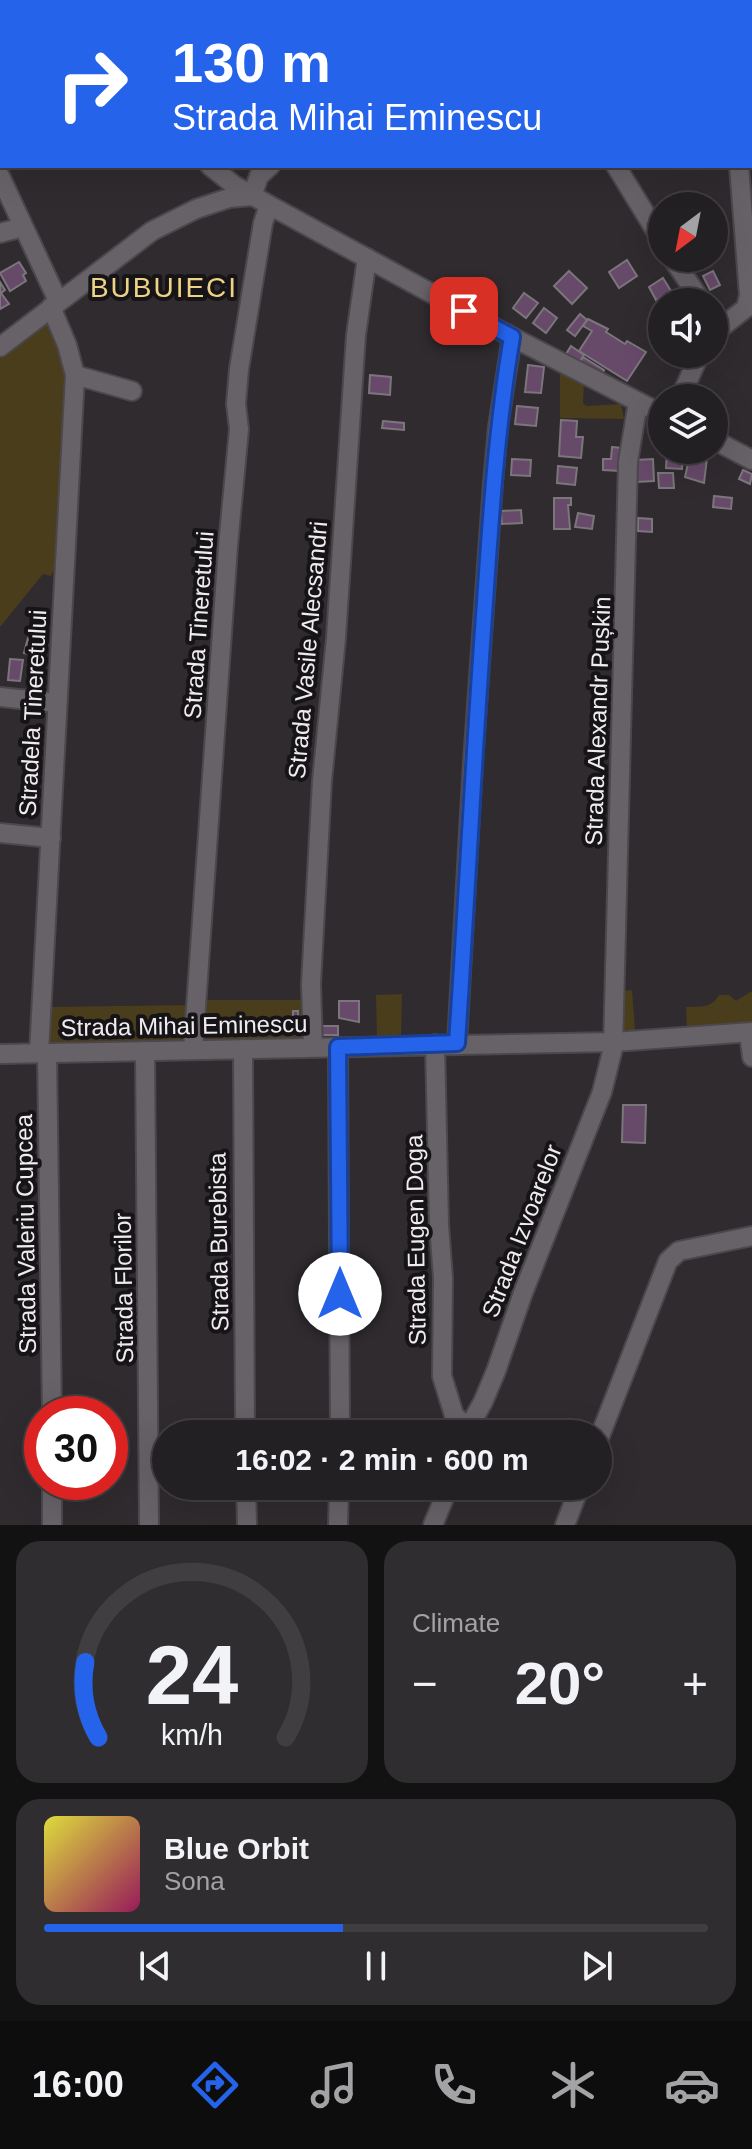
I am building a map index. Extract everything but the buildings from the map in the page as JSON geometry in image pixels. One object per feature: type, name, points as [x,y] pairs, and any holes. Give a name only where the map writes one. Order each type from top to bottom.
[{"type":"street","points":[[213,168],[252,196],[648,407]]},
{"type":"street","points":[[252,196],[259,176],[268,168]]},
{"type":"street","points":[[617,168],[648,218]]},
{"type":"street","points":[[728,319],[749,308],[739,168]]},
{"type":"street","name":"Stradela Tineretului","points":[[0,176],[54,304],[75,375],[40,1001],[43,1053]]},
{"type":"street","points":[[0,347],[152,231],[196,209],[229,198],[252,196]]},
{"type":"street","name":"Strada Tineretului","points":[[193,1050],[239,429],[236,404],[239,369],[263,223],[269,205]]},
{"type":"street","points":[[0,233],[23,227]]},
{"type":"street","name":"Strada Vasile Alecsandri","points":[[313,1047],[311,984],[322,781],[336,638],[356,335],[367,258]]},
{"type":"street","points":[[457,1043],[493,483],[512,337]]},
{"type":"street","points":[[75,375],[132,391]]},
{"type":"street","name":"Strada Alexandr Pușkin","points":[[614,1042],[628,462],[638,402]]},
{"type":"street","points":[[728,447],[752,460]]},
{"type":"street","points":[[0,697],[56,703]]},
{"type":"street","points":[[0,833],[51,838]]},
{"type":"street","points":[[751,1032],[752,1057]]},
{"type":"street","name":"Strada Mihai Eminescu","points":[[0,1054],[614,1042],[751,1032]]},
{"type":"street","name":"Strada Izvoarelor","points":[[472,1420],[496,1371],[523,1293],[602,1092],[614,1042]]},
{"type":"street","name":"Strada Eugen Doga","points":[[435,1044],[443,1278],[442,1376],[458,1420]]},
{"type":"street","points":[[338,1047],[340,1420]]},
{"type":"street","name":"Strada Burebista","points":[[243,1049],[245,1420]]},
{"type":"street","name":"Strada Florilor","points":[[145,1051],[149,1525]]},
{"type":"street","name":"Strada Valeriu Cupcea","points":[[43,1053],[52,1396]]},
{"type":"street","points":[[606,1420],[668,1261],[679,1251],[752,1236]]},
{"type":"street","points":[[52,1500],[52,1525]]},
{"type":"street","points":[[246,1500],[247,1525]]},
{"type":"street","points":[[338,1525],[339,1500]]},
{"type":"street","points":[[433,1525],[443,1500]]},
{"type":"street","points":[[565,1525],[575,1500]]},
{"type":"shaded area","points":[[46,319],[64,348],[71,370],[62,552],[51,576],[43,574],[0,627],[0,354],[23,342]]},
{"type":"shaded area","points":[[560,371],[584,383],[583,403],[586,406],[621,404],[624,419],[560,418]]},
{"type":"shaded area","points":[[632,990],[635,1030],[624,1031],[621,991]]},
{"type":"shaded area","points":[[752,991],[752,1022],[687,1027],[686,1007],[709,1005],[719,995],[729,995],[736,1001]]},
{"type":"shaded area","points":[[402,994],[401,1037],[377,1037],[376,995]]},
{"type":"shaded area","points":[[201,1000],[305,1000],[306,1038],[201,1039]]},
{"type":"shaded area","points":[[191,1005],[189,1041],[49,1042],[47,1007]]},
{"type":"district","name":"BUBUIECI","points":[[164,287]]},
{"type":"route","points":[[340,1294],[338,1047],[457,1043],[493,483],[512,337],[464,311]]}]
